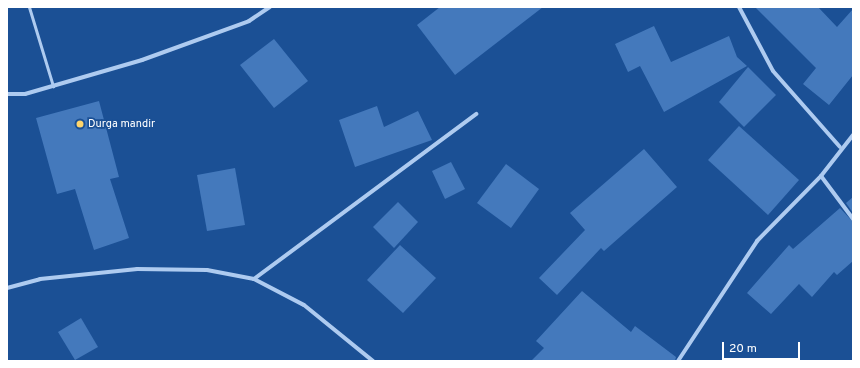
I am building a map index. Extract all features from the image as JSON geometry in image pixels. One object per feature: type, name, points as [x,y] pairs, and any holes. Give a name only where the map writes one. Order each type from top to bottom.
[{"type":"street","points":[[7,94],[25,94],[142,60],[249,21],[270,7]]},
{"type":"street","points":[[739,7],[773,71],[840,146]]},
{"type":"street","points":[[254,279],[476,114]]},
{"type":"street","points":[[678,361],[757,241],[821,176],[840,146],[853,135]]},
{"type":"street","points":[[821,176],[853,219]]},
{"type":"street","points":[[7,288],[40,279],[137,269],[207,270],[254,279],[304,305],[373,361]]},
{"type":"lane","points":[[29,7],[53,86]]},
{"type":"building","points":[[440,7],[543,7],[455,75],[417,25]]},
{"type":"building","points":[[755,7],[818,7],[837,27],[853,9],[853,75],[829,105],[803,84],[816,68]]},
{"type":"building","points":[[654,26],[671,62],[729,36],[737,57],[747,66],[664,112],[640,66],[628,72],[615,44]]},
{"type":"building","points":[[274,39],[308,81],[274,108],[240,65]]},
{"type":"building","points":[[748,67],[776,95],[744,127],[719,102]]},
{"type":"building","points":[[99,101],[119,177],[110,179],[129,238],[94,250],[75,189],[57,194],[36,118]]},
{"type":"building","points":[[377,106],[384,127],[418,111],[432,140],[355,167],[339,120]]},
{"type":"building","points":[[739,126],[799,180],[768,215],[708,160]]},
{"type":"building","points":[[644,149],[677,187],[604,251],[601,248],[557,295],[539,278],[585,230],[570,213]]},
{"type":"building","points":[[451,162],[465,189],[445,199],[432,171]]},
{"type":"building","points":[[506,164],[539,189],[511,228],[477,203]]},
{"type":"building","points":[[235,168],[245,225],[207,231],[197,175]]},
{"type":"building","points":[[853,197],[853,213],[846,203]]},
{"type":"building","points":[[398,202],[418,222],[394,248],[373,227]]},
{"type":"building","points":[[840,208],[853,222],[853,261],[837,275],[834,272],[812,297],[799,284],[771,314],[747,293],[789,245],[793,249]]},
{"type":"building","points":[[400,245],[436,278],[403,313],[367,280]]},
{"type":"building","points":[[582,291],[631,332],[635,326],[676,357],[675,361],[531,361],[544,348],[536,341]]},
{"type":"building","points":[[81,318],[98,347],[75,360],[58,332]]},
{"type":"place","name":"Durga mandir","points":[[80,124]]}]
